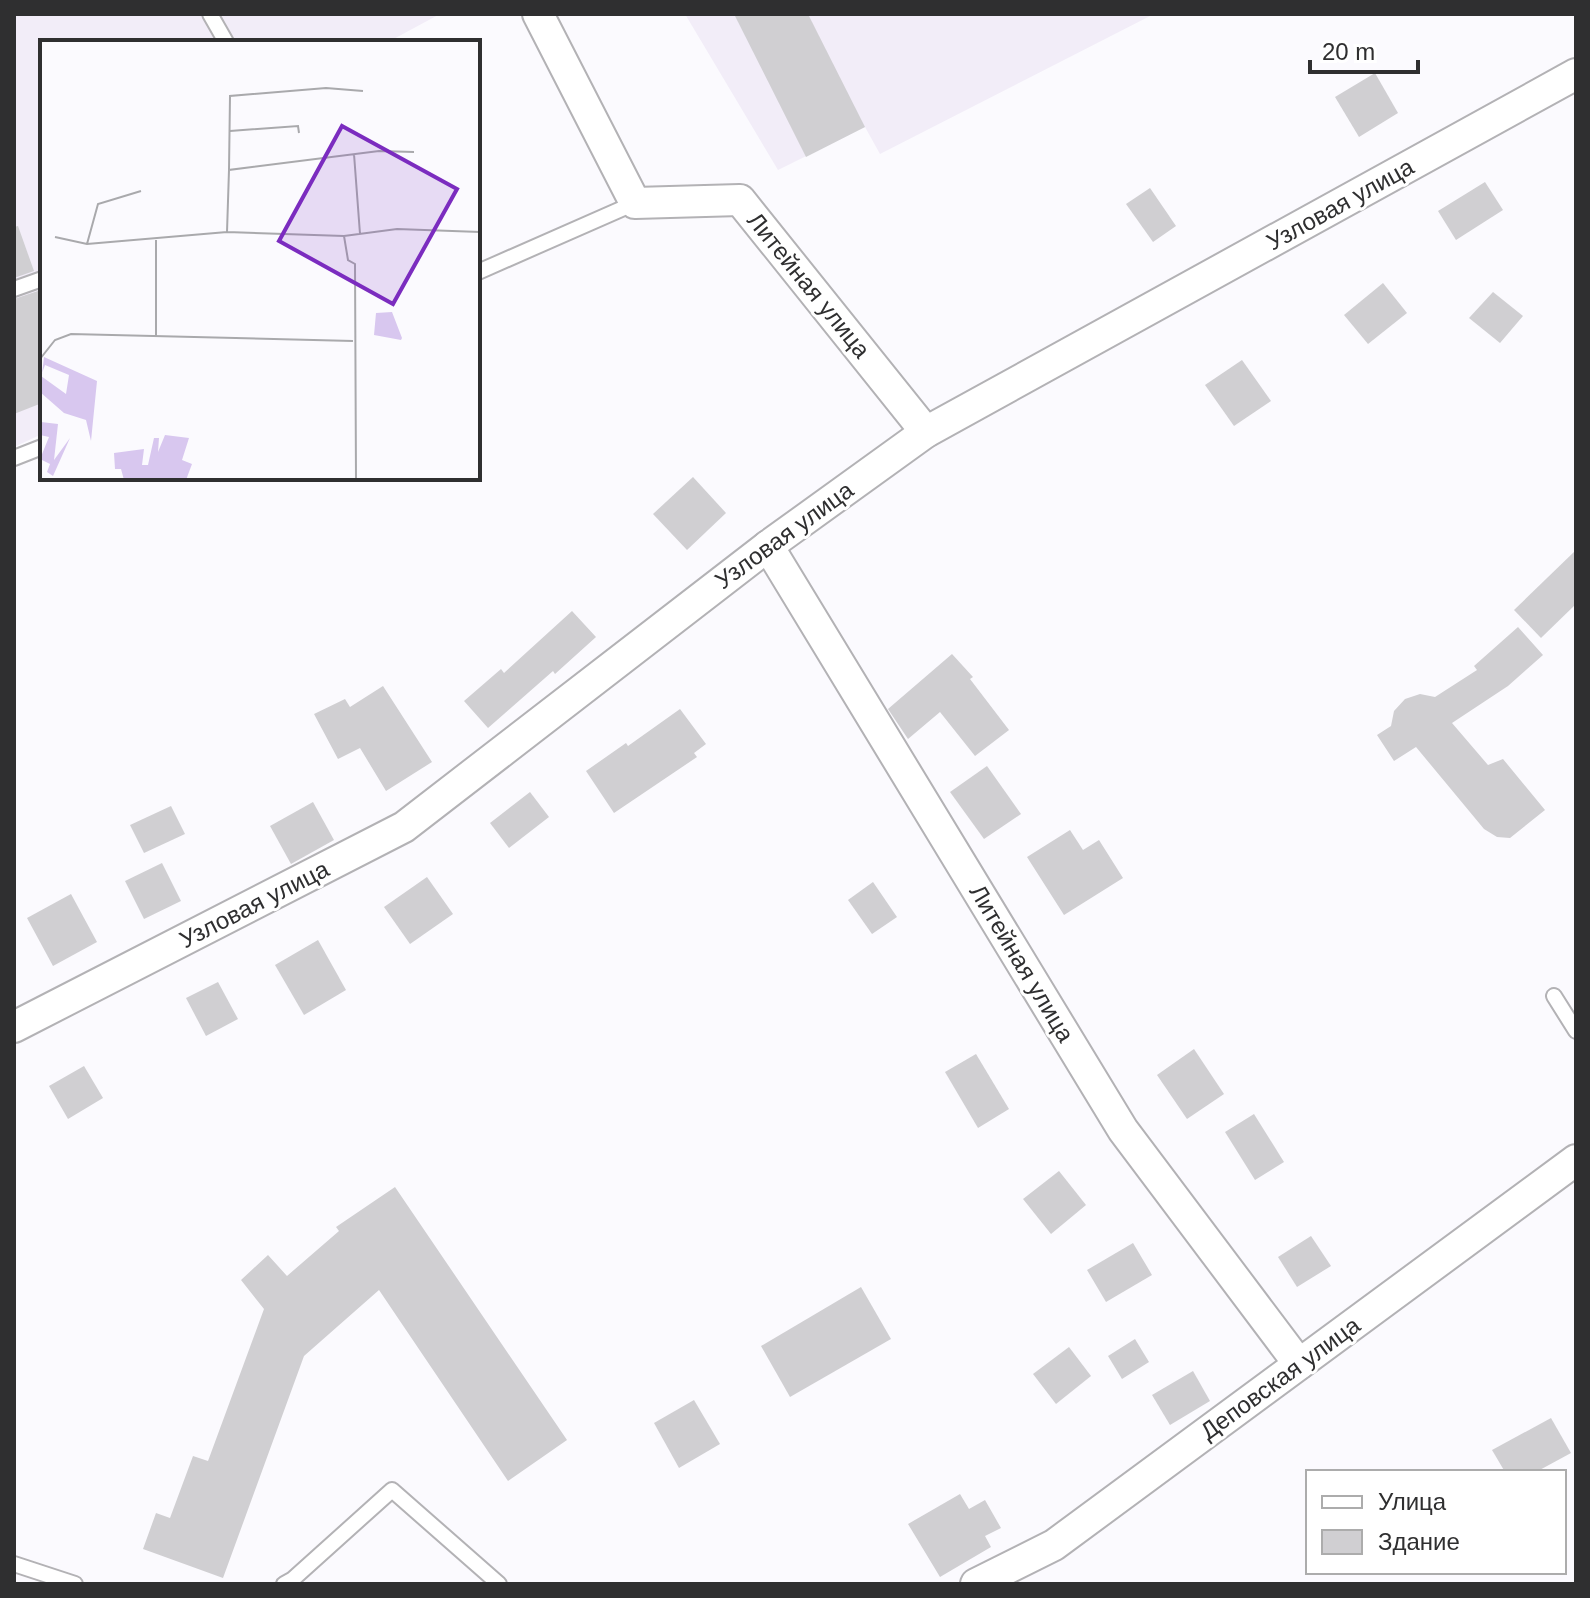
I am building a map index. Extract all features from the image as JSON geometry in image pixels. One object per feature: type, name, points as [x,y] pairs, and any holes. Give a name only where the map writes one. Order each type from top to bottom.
[{"type":"street","points":[[538,14],[635,203]]},
{"type":"street","name":"Узловая улица","points":[[14,1027],[404,827],[768,546],[926,432],[1576,74]]},
{"type":"street","name":"Литейная улица","points":[[635,203],[740,200],[926,432]]},
{"type":"street","name":"Литейная улица","points":[[768,546],[1123,1130],[1299,1364]]},
{"type":"street","name":"Деповская улица","points":[[976,1584],[1054,1545],[1576,1160]]},
{"type":"lane","points":[[210,14],[225,40]]},
{"type":"lane","points":[[480,271],[635,203]]},
{"type":"lane","points":[[14,289],[40,280]]},
{"type":"lane","points":[[14,458],[40,448]]},
{"type":"lane","points":[[1554,996],[1576,1031]]},
{"type":"lane","points":[[284,1584],[392,1490],[499,1584]]},
{"type":"lane","points":[[14,1564],[75,1584]]},
{"type":"shaded area","points":[[14,14],[440,14],[392,40],[40,40],[40,435],[14,447]]},
{"type":"shaded area","points":[[685,14],[1154,14],[880,154],[865,127],[778,170]]},
{"type":"building","points":[[734,14],[808,14],[865,127],[806,157]]},
{"type":"building","points":[[1375,73],[1398,113],[1359,137],[1335,97]]},
{"type":"building","points":[[1485,182],[1503,210],[1456,240],[1438,211]]},
{"type":"building","points":[[1150,188],[1176,226],[1153,242],[1126,204]]},
{"type":"building","points":[[18,226],[34,271],[14,278],[14,227]]},
{"type":"building","points":[[1383,283],[1407,313],[1368,344],[1344,315]]},
{"type":"building","points":[[40,290],[40,404],[14,414],[14,299]]},
{"type":"building","points":[[1493,292],[1523,316],[1500,343],[1469,318]]},
{"type":"building","points":[[1242,360],[1271,401],[1234,426],[1205,385]]},
{"type":"building","points":[[693,477],[726,513],[687,550],[653,514]]},
{"type":"building","points":[[1576,550],[1576,604],[1541,638],[1514,610]]},
{"type":"building","points":[[572,611],[596,637],[488,728],[464,701],[501,669],[504,673]]},
{"type":"building","points":[[1518,627],[1543,655],[1508,686],[1452,723],[1488,765],[1503,759],[1545,810],[1510,838],[1497,837],[1484,829],[1416,747],[1394,761],[1377,735],[1391,726],[1394,711],[1405,699],[1420,694],[1435,697],[1477,670],[1474,666]]},
{"type":"building","points":[[952,654],[973,677],[970,679],[1009,730],[975,756],[940,712],[908,739],[888,709]]},
{"type":"building","points":[[383,686],[432,762],[386,791],[360,748],[338,759],[314,714],[345,699],[350,707]]},
{"type":"building","points":[[680,709],[706,744],[694,753],[697,757],[614,813],[586,771]]},
{"type":"building","points":[[987,766],[1021,814],[984,839],[950,792]]},
{"type":"building","points":[[530,792],[549,817],[509,848],[490,823]]},
{"type":"building","points":[[313,802],[334,840],[291,864],[270,826]]},
{"type":"building","points":[[171,806],[185,834],[144,853],[130,825]]},
{"type":"building","points":[[1070,830],[1083,850],[1099,840],[1123,878],[1064,915],[1027,857]]},
{"type":"building","points":[[162,863],[181,901],[144,919],[125,881]]},
{"type":"building","points":[[427,877],[453,914],[410,944],[384,907]]},
{"type":"building","points":[[873,882],[897,917],[872,934],[848,900]]},
{"type":"building","points":[[71,894],[97,942],[53,966],[27,918]]},
{"type":"building","points":[[318,940],[346,990],[304,1015],[275,965]]},
{"type":"building","points":[[218,982],[238,1019],[206,1036],[186,998]]},
{"type":"building","points":[[1194,1049],[1224,1094],[1187,1119],[1157,1075]]},
{"type":"building","points":[[976,1054],[1009,1109],[978,1128],[945,1072]]},
{"type":"building","points":[[84,1066],[103,1098],[68,1119],[49,1086]]},
{"type":"building","points":[[1254,1114],[1284,1162],[1255,1180],[1225,1132]]},
{"type":"building","points":[[1059,1171],[1086,1205],[1051,1234],[1023,1199]]},
{"type":"building","points":[[395,1187],[567,1440],[508,1481],[379,1290],[304,1356],[223,1578],[143,1549],[156,1513],[170,1518],[193,1456],[208,1461],[264,1309],[241,1280],[268,1255],[287,1276],[339,1231],[336,1227]]},
{"type":"building","points":[[1311,1236],[1331,1266],[1297,1287],[1278,1257]]},
{"type":"building","points":[[1133,1243],[1152,1275],[1106,1302],[1087,1270]]},
{"type":"building","points":[[861,1287],[891,1339],[790,1397],[761,1346]]},
{"type":"building","points":[[1135,1339],[1149,1362],[1122,1379],[1108,1356]]},
{"type":"building","points":[[1069,1347],[1091,1376],[1056,1404],[1033,1374]]},
{"type":"building","points":[[1193,1371],[1210,1401],[1170,1425],[1152,1395]]},
{"type":"building","points":[[694,1400],[720,1444],[679,1468],[654,1423]]},
{"type":"building","points":[[1551,1418],[1571,1453],[1540,1470],[1504,1470],[1492,1450]]},
{"type":"building","points":[[960,1494],[969,1509],[985,1500],[1001,1528],[985,1536],[991,1547],[940,1577],[908,1524]]}]
